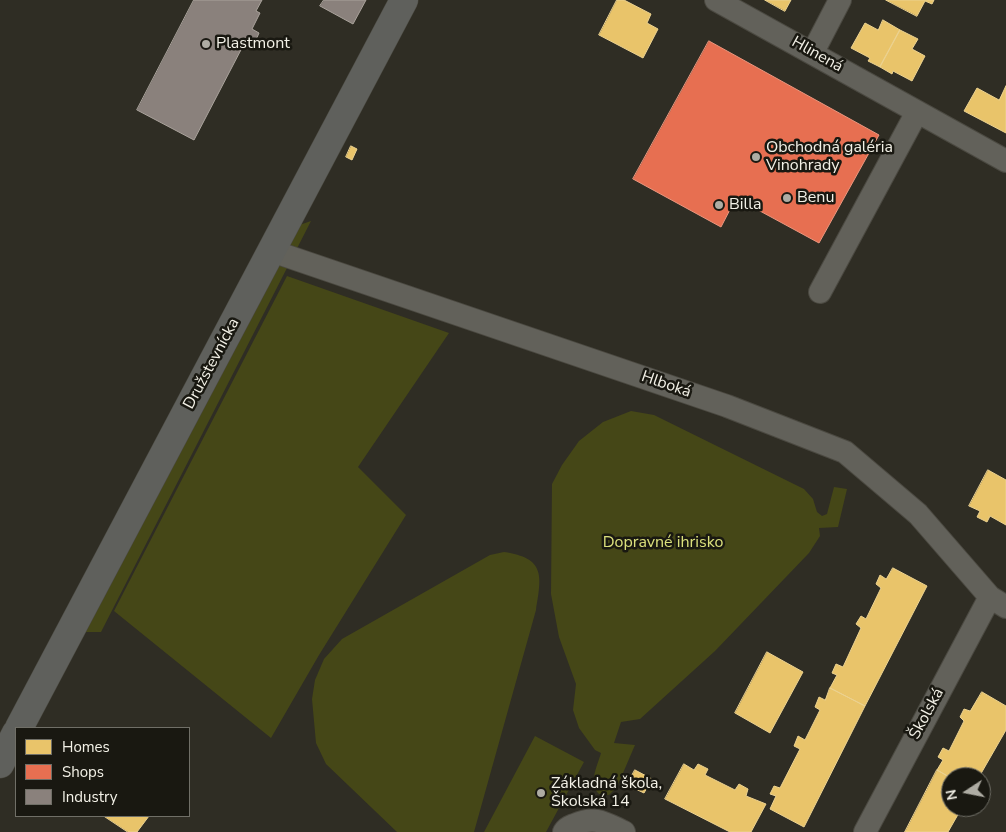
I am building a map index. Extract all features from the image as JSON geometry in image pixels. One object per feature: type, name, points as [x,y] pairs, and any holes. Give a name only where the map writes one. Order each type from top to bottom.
[{"type":"main road","name":"Družstevnícka","points":[[18,727],[404,0]]},
{"type":"main road","name":"Družstevnícka","points":[[9,744],[15,733]]},
{"type":"street","name":"Hlinená","points":[[716,0],[813,52],[1006,161]]},
{"type":"street","points":[[813,52],[840,0]]},
{"type":"street","points":[[820,292],[917,112]]},
{"type":"street","name":"Hlboká","points":[[272,251],[758,416],[844,452],[918,514],[998,602]]},
{"type":"street","name":"Školská","points":[[865,832],[998,602]]},
{"type":"street","points":[[564,832],[566,828],[585,820],[599,820],[624,832]]},
{"type":"green space","points":[[311,221],[101,632],[57,632],[265,237]]},
{"type":"green space","points":[[287,276],[449,333],[358,467],[406,515],[319,655],[271,738],[114,611]]},
{"type":"green space","name":"Dopravné ihrisko","points":[[631,411],[654,415],[804,489],[813,499],[817,512],[822,516],[827,514],[834,487],[847,489],[838,527],[819,528],[820,536],[809,553],[715,651],[640,719],[621,722],[614,743],[635,745],[617,787],[609,795],[599,794],[594,785],[594,775],[601,753],[595,750],[579,728],[573,710],[576,684],[559,637],[551,594],[552,484],[562,465],[579,441],[603,422]]},
{"type":"green space","points":[[504,552],[527,559],[534,564],[538,570],[539,587],[536,610],[474,832],[397,832],[326,764],[316,743],[312,699],[315,680],[324,659],[342,639],[490,555]]},
{"type":"green space","name":"Základná škola, Školská 14","points":[[535,736],[584,762],[546,832],[484,832]]},
{"type":"building: Homes","points":[[617,0],[624,0],[651,14],[647,23],[658,29],[643,58],[599,35]]},
{"type":"building: Homes","points":[[765,0],[791,0],[785,11]]},
{"type":"building: Homes","points":[[886,0],[934,0],[932,4],[925,1],[917,16]]},
{"type":"building: Homes","points":[[883,20],[900,30],[880,67],[868,61],[870,58],[851,48],[865,23],[878,30]]},
{"type":"building: Homes","points":[[900,30],[918,39],[912,49],[925,56],[912,81],[893,71],[892,74],[880,67]]},
{"type":"building: Homes","points":[[1006,86],[1006,133],[964,111],[977,88],[999,100]]},
{"type":"building: Homes","points":[[351,146],[357,149],[352,160],[346,157]]},
{"type":"building: Homes","points":[[988,470],[1006,480],[1006,525],[990,516],[987,522],[977,517],[980,511],[969,506]]},
{"type":"building: Homes","points":[[893,568],[927,586],[865,706],[830,688],[837,675],[832,673],[836,664],[843,667],[861,628],[856,624],[861,616],[866,619],[881,588],[876,584],[880,575],[886,579]]},
{"type":"building: Homes","points":[[767,652],[803,672],[770,733],[735,713]]},
{"type":"building: Homes","points":[[830,688],[865,706],[804,827],[770,809],[776,796],[770,794],[774,786],[780,788],[800,749],[794,746],[798,736],[805,740],[820,710],[815,707],[819,697],[825,700]]},
{"type":"building: Homes","points":[[982,692],[1006,706],[1006,730],[985,767],[941,767],[941,772],[937,770],[943,760],[938,757],[943,748],[949,751],[964,721],[960,717],[964,709],[970,711]]},
{"type":"building: Homes","points":[[684,764],[694,770],[698,764],[708,769],[705,775],[735,790],[739,784],[748,789],[746,796],[766,804],[751,832],[730,832],[665,799]]},
{"type":"building: Homes","points":[[635,770],[652,779],[644,793],[627,785]]},
{"type":"building: Homes","points":[[937,770],[941,772],[941,817],[957,817],[948,832],[905,832]]},
{"type":"building: Homes","points":[[106,817],[148,817],[137,832],[128,832]]},
{"type":"building: Shops","name":"Obchodná galéria Vinohrady","points":[[709,41],[879,135],[819,243],[736,198],[721,227],[633,179]]},
{"type":"building: Industry","points":[[194,0],[262,0],[256,11],[260,13],[252,29],[259,33],[252,49],[244,44],[194,140],[137,110]]},
{"type":"building: Industry","points":[[324,0],[366,0],[353,24],[320,6]]},
{"type":"place","name":"Plastmont","points":[[206,44]]},
{"type":"place","name":"Obchodná galéria Vinohrady","points":[[756,157]]},
{"type":"place","name":"Benu","points":[[787,198]]},
{"type":"place","name":"Billa","points":[[719,205]]},
{"type":"place","name":"Základná škola, Školská 14","points":[[541,793]]}]
